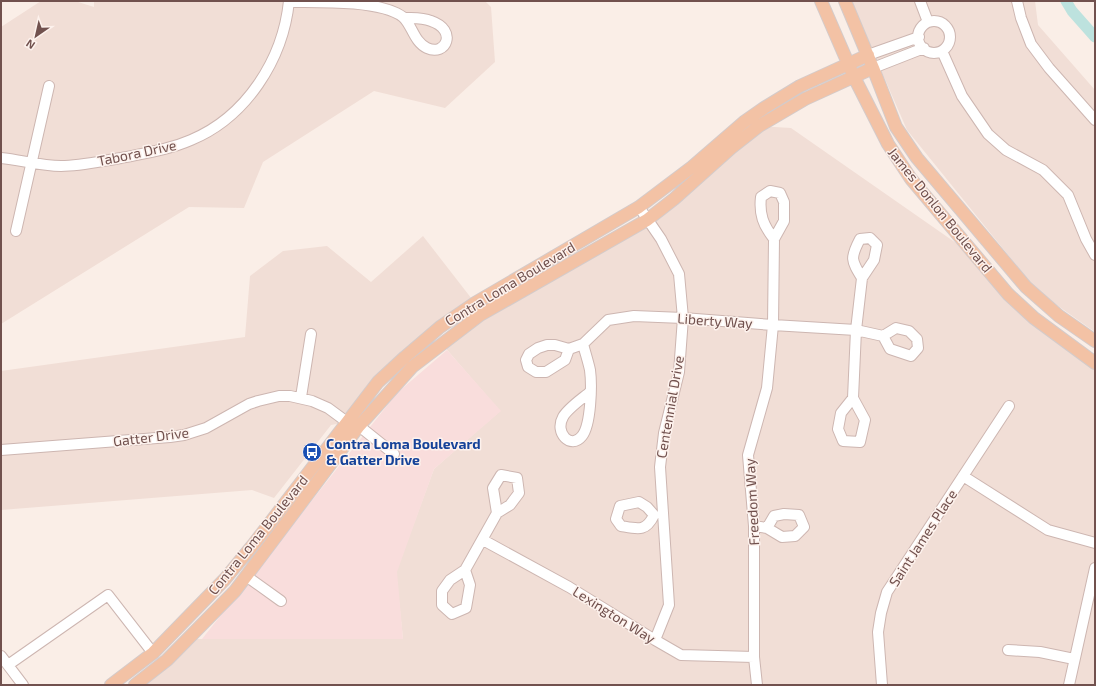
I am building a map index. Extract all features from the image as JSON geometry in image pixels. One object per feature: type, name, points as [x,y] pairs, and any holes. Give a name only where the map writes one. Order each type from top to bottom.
[{"type":"main road","name":"James Donlon Boulevard","points":[[821,1],[854,77],[888,144],[911,179],[1008,294],[1034,318],[1095,363]]},
{"type":"main road","name":"James Donlon Boulevard","points":[[845,1],[896,127],[917,158],[1026,286],[1059,316],[1095,341]]},
{"type":"main road","name":"Contra Loma Boulevard","points":[[135,685],[167,660],[235,591],[353,424],[378,382],[405,357],[440,327],[475,303],[639,207],[692,167],[744,122],[764,108],[800,86],[868,55]]},
{"type":"main road","name":"Contra Loma Boulevard","points":[[111,685],[153,653],[225,579],[353,424],[412,367],[480,315],[647,220],[674,199],[731,148],[759,126],[805,99],[873,68]]},
{"type":"street","points":[[289,1],[341,2],[389,9],[404,18]]},
{"type":"street","name":"Tabora Drive","points":[[1,158],[69,166],[154,152],[192,140],[216,126],[240,105],[261,81],[269,69],[281,41],[289,1]]},
{"type":"street","points":[[920,1],[928,22]]},
{"type":"street","points":[[1017,1],[1021,18],[1031,44],[1049,68],[1095,120]]},
{"type":"street","points":[[939,21],[950,32],[949,43],[942,51],[932,52],[921,45],[919,37],[921,28],[928,22],[939,21]]},
{"type":"street","points":[[868,55],[919,37]]},
{"type":"street","points":[[873,68],[924,48]]},
{"type":"street","points":[[942,51],[962,96],[988,134],[1006,150],[1043,170],[1068,195],[1086,239],[1095,255]]},
{"type":"street","points":[[16,231],[49,86]]},
{"type":"street","name":"Centennial Drive","points":[[639,207],[661,239],[679,274],[683,318],[679,372],[664,433],[660,467],[659,515],[669,605],[655,640]]},
{"type":"street","name":"Freedom Way","points":[[757,685],[754,657],[754,526],[748,455],[767,388],[773,325],[774,239]]},
{"type":"street","points":[[853,398],[856,330],[862,278]]},
{"type":"street","name":"Liberty Way","points":[[583,344],[608,320],[634,316],[856,330],[883,336]]},
{"type":"street","points":[[301,397],[311,334]]},
{"type":"street","points":[[569,349],[583,344],[590,371],[590,392]]},
{"type":"street","name":"Gatter Drive","points":[[1,450],[184,435],[216,423],[258,400],[279,396],[301,397],[328,408],[394,454]]},
{"type":"street","name":"Saint James Place","points":[[882,685],[878,632],[881,613],[887,592],[1009,406]]},
{"type":"street","points":[[963,476],[1048,530],[1095,543]]},
{"type":"street","points":[[465,570],[497,513]]},
{"type":"street","points":[[754,526],[767,528]]},
{"type":"street","name":"Lexington Way","points":[[483,540],[569,587],[681,655],[754,657]]},
{"type":"street","points":[[1069,685],[1095,568]]},
{"type":"street","points":[[246,576],[281,601]]},
{"type":"street","points":[[8,665],[108,595],[153,653]]},
{"type":"street","points":[[1008,650],[1040,652],[1074,659]]},
{"type":"street","points":[[1,656],[23,685]]},
{"type":"shaded area","points":[[41,1],[75,1],[94,7],[94,1],[485,1],[491,7],[495,62],[445,108],[374,91],[263,162],[244,208],[189,207],[1,324],[1,27]]},
{"type":"shaded area","points":[[851,1],[1035,1],[1038,25],[1095,90],[1095,332],[1054,303],[1030,282],[907,130]]},
{"type":"shaded area","points":[[759,126],[791,128],[979,259],[1008,294],[1095,363],[1095,685],[135,685],[188,639],[403,639],[396,572],[434,469],[500,411],[442,344],[647,220]]},
{"type":"shaded area","points":[[423,236],[475,303],[405,357],[347,422],[331,425],[274,498],[252,490],[1,510],[1,371],[245,337],[250,276],[283,251],[327,246],[371,282]]},
{"type":"shaded area","points":[[447,350],[501,411],[434,469],[397,572],[403,639],[202,639],[397,393]]},
{"type":"waterway","points":[[1066,1],[1072,11],[1095,37]]},
{"type":"place","name":"Contra Loma Boulevard & Gatter Drive","points":[[312,452]]}]
